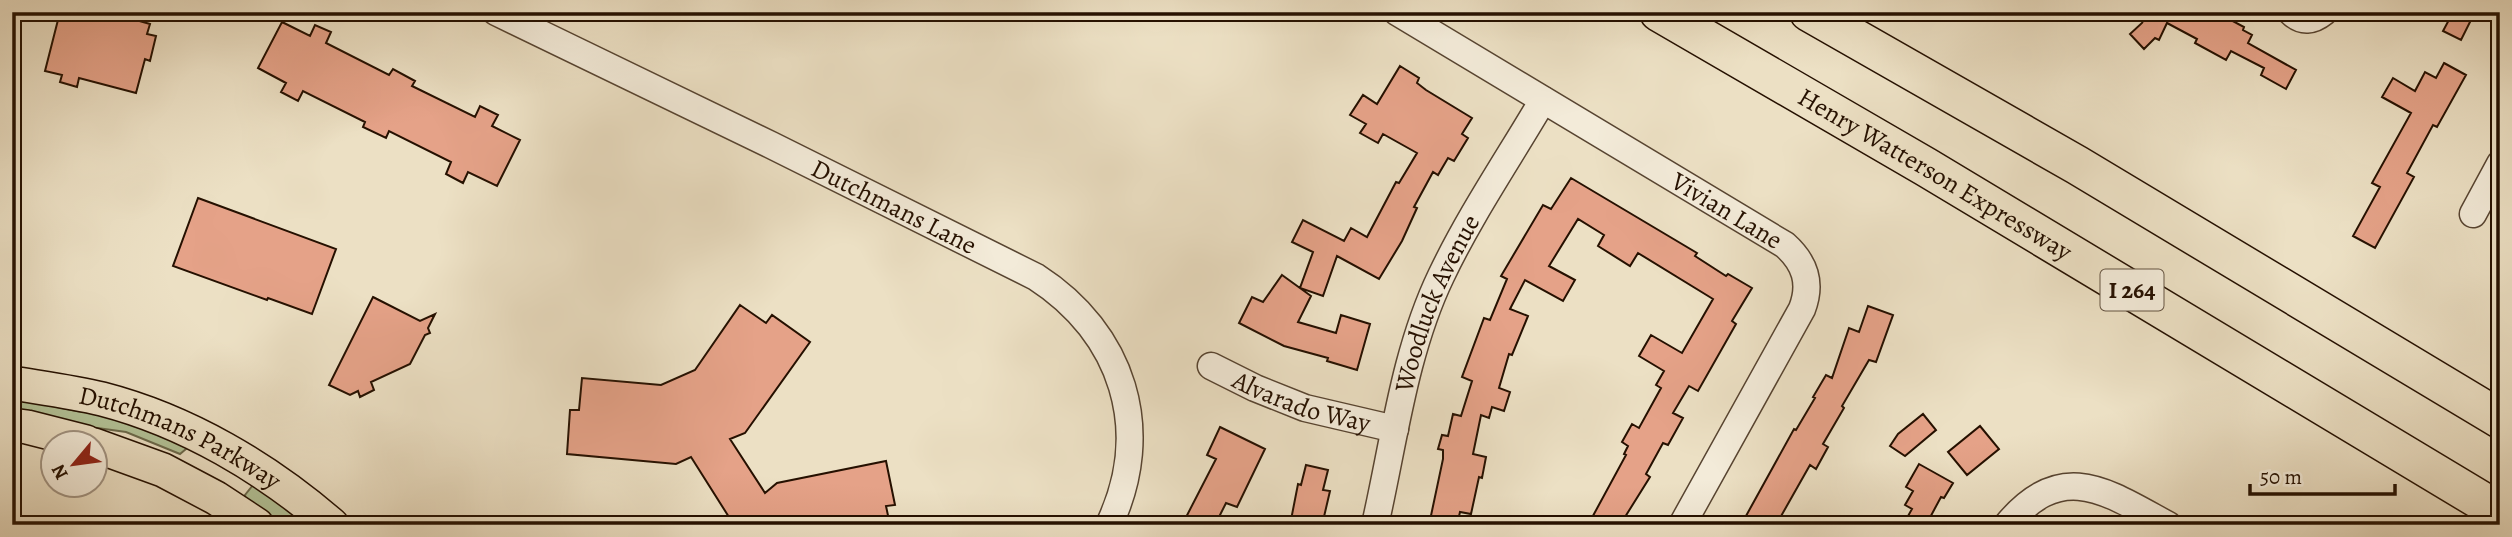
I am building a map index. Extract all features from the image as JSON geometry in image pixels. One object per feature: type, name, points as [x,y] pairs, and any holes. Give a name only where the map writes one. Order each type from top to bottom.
[{"type":"highway","name":"Henry Watterson Expressway","points":[[1658,12],[1949,181],[2500,512]]},
{"type":"highway","points":[[1809,12],[2077,165],[2500,419]]},
{"type":"highway","points":[[1863,12],[2077,165]]},
{"type":"main road","name":"Dutchmans Parkway","points":[[12,383],[102,399],[159,417],[222,448],[274,479],[332,525]]},
{"type":"main road","name":"Dutchmans Parkway","points":[[12,425],[38,430]]},
{"type":"main road","name":"Dutchmans Parkway","points":[[108,451],[163,470],[216,498],[257,525]]},
{"type":"street","name":"Dutchmans Lane","points":[[496,12],[1036,277],[1072,303],[1094,329],[1112,359],[1127,402],[1130,426],[1129,462],[1125,482],[1109,525]]},
{"type":"street","name":"Vivian Lane","points":[[1397,12],[1785,245],[1796,255],[1805,270],[1808,285],[1802,309],[1682,525]]},
{"type":"street","points":[[2291,12],[2305,20],[2315,19],[2324,12]]},
{"type":"street","name":"Woodluck Avenue","points":[[1375,525],[1395,429],[1421,327],[1440,277],[1543,100]]},
{"type":"street","points":[[2473,214],[2500,164]]},
{"type":"street","name":"Alvarado Way","points":[[1211,366],[1255,388],[1305,408],[1395,429]]},
{"type":"street","points":[[2007,525],[2035,498],[2049,491],[2085,486],[2116,496],[2168,525]]},
{"type":"green space","points":[[12,398],[114,416],[187,445],[180,454],[126,432],[12,412]]},
{"type":"green space","points":[[253,485],[315,525],[277,525],[246,502],[245,495]]},
{"type":"building","points":[[60,12],[131,12],[129,18],[150,24],[147,34],[156,36],[150,61],[145,59],[136,93],[79,78],[77,87],[60,82],[62,75],[45,71]]},
{"type":"building","points":[[2148,12],[2216,12],[2244,27],[2243,30],[2252,35],[2248,43],[2296,70],[2286,89],[2261,75],[2264,68],[2231,51],[2226,60],[2195,43],[2197,39],[2167,23],[2159,40],[2155,38],[2144,49],[2130,34],[2142,23]]},
{"type":"building","points":[[2457,12],[2475,12],[2461,40],[2443,31],[2451,16],[2454,18]]},
{"type":"building","points":[[282,22],[310,36],[315,25],[331,32],[326,43],[389,75],[393,69],[415,81],[412,86],[475,117],[480,106],[498,115],[492,126],[520,140],[497,186],[468,172],[463,183],[446,174],[451,162],[389,131],[386,138],[363,127],[365,122],[303,91],[298,101],[281,92],[286,83],[258,68]]},
{"type":"building","points":[[2444,63],[2466,75],[2437,127],[2433,125],[2407,173],[2414,177],[2375,248],[2353,236],[2380,187],[2372,183],[2411,113],[2382,97],[2393,78],[2415,91],[2425,72],[2436,78]]},
{"type":"building","points":[[1400,66],[1419,78],[1417,83],[1426,90],[1472,118],[1462,134],[1468,138],[1454,161],[1448,158],[1438,175],[1433,172],[1414,207],[1417,208],[1402,241],[1379,279],[1337,256],[1323,296],[1300,288],[1313,252],[1292,242],[1303,220],[1344,241],[1351,228],[1367,237],[1396,182],[1399,183],[1417,153],[1383,134],[1378,143],[1360,133],[1366,124],[1350,115],[1363,95],[1377,104]]},
{"type":"building","points":[[1571,178],[1697,253],[1695,256],[1726,276],[1728,274],[1752,288],[1732,321],[1736,324],[1698,391],[1689,386],[1673,413],[1683,418],[1668,445],[1663,443],[1646,474],[1650,477],[1620,525],[1588,525],[1626,455],[1624,454],[1628,446],[1622,442],[1632,424],[1639,428],[1661,388],[1656,385],[1664,371],[1639,356],[1651,335],[1682,353],[1713,299],[1638,253],[1630,266],[1598,246],[1604,235],[1578,219],[1549,266],[1575,280],[1563,301],[1525,280],[1510,309],[1528,316],[1512,355],[1509,354],[1499,388],[1510,392],[1504,411],[1492,407],[1489,418],[1481,415],[1473,454],[1486,457],[1471,514],[1460,512],[1457,525],[1429,525],[1443,459],[1443,450],[1438,449],[1442,435],[1448,436],[1453,414],[1461,416],[1472,381],[1462,377],[1484,318],[1490,320],[1507,279],[1501,276],[1543,205],[1551,209]]},
{"type":"building","points":[[198,198],[336,249],[312,314],[173,266]]},
{"type":"building","points":[[1282,275],[1311,296],[1298,322],[1336,333],[1341,315],[1370,324],[1357,370],[1327,361],[1328,358],[1284,346],[1239,323],[1252,297],[1263,302]]},
{"type":"building","points":[[373,297],[420,321],[435,314],[428,328],[430,333],[425,335],[410,364],[371,382],[374,390],[360,397],[358,391],[350,395],[329,385]]},
{"type":"building","points":[[740,305],[766,323],[772,315],[810,342],[745,433],[730,439],[765,493],[777,483],[886,461],[895,505],[886,506],[890,525],[734,525],[691,457],[676,464],[567,454],[570,410],[579,410],[582,378],[661,385],[695,370]]},
{"type":"building","points":[[1868,306],[1893,315],[1876,362],[1869,360],[1842,406],[1844,408],[1823,444],[1828,447],[1816,469],[1810,465],[1776,525],[1741,525],[1826,375],[1832,378],[1849,328],[1859,332]]},
{"type":"building","points":[[1923,414],[1936,430],[1905,456],[1890,446],[1898,434]]},
{"type":"building","points":[[1980,426],[1999,449],[1967,475],[1948,452]]},
{"type":"building","points":[[1220,427],[1265,449],[1237,507],[1226,503],[1215,525],[1182,525],[1216,459],[1207,455]]},
{"type":"building","points":[[1919,464],[1953,483],[1944,498],[1941,497],[1926,525],[1903,525],[1912,509],[1905,505],[1913,491],[1906,487]]},
{"type":"building","points":[[1306,465],[1328,470],[1323,490],[1330,491],[1323,521],[1319,520],[1318,525],[1290,525],[1298,484],[1301,485]]}]
